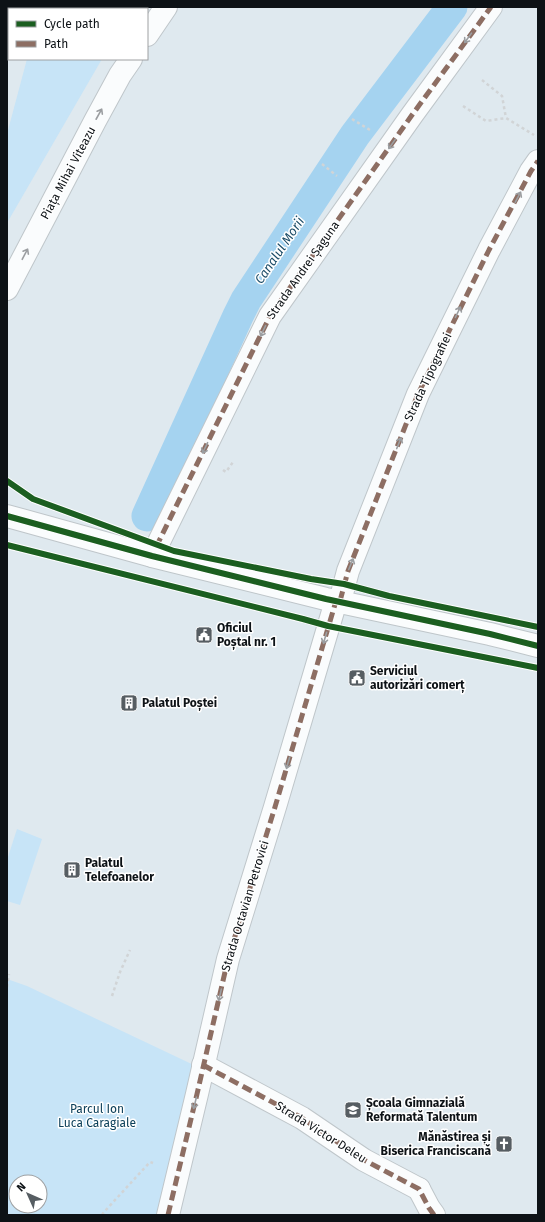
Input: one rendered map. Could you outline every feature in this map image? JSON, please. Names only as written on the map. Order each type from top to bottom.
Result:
[{"type":"street","points":[[148,34],[166,7]]},
{"type":"street","name":"Strada Andrei Șaguna","points":[[152,556],[270,316],[412,115],[492,7]]},
{"type":"street","name":"Piața Mihai Viteazu","points":[[7,289],[95,121],[120,75],[130,60]]},
{"type":"street","name":"Strada Tipografiei","points":[[338,601],[348,571],[418,394],[489,250],[536,169]]},
{"type":"street","points":[[7,516],[152,556],[338,601],[538,646]]},
{"type":"street","name":"Strada Octavian Petrovici","points":[[168,1215],[198,1094],[203,1065],[210,1042],[228,959],[338,601]]},
{"type":"street","name":"Strada Victor Deleu","points":[[203,1065],[302,1118],[364,1160],[419,1189],[431,1212]]},
{"type":"path","points":[[482,80],[502,96],[506,118]]},
{"type":"path","points":[[463,106],[486,121],[506,118],[538,138]]},
{"type":"path","points":[[226,472],[233,462]]},
{"type":"path","points":[[112,996],[120,972],[130,950]]},
{"type":"path","points":[[7,987],[9,974]]},
{"type":"path","points":[[102,1215],[150,1162],[180,1166]]},
{"type":"green space","points":[[42,7],[132,7],[132,8]]},
{"type":"green space","points":[[27,60],[101,60],[7,223],[7,134]]},
{"type":"green space","points":[[17,829],[42,839],[20,905],[7,901],[7,860]]},
{"type":"green space","name":"Parcul Ion Luca Caragiale","points":[[7,979],[27,986],[198,1067],[165,1215],[7,1215]]},
{"type":"waterway","name":"Canalul Morii","points":[[147,516],[246,300],[355,135],[452,7]]},
{"type":"marked path","points":[[156,547],[270,316],[412,115],[491,7]]},
{"type":"marked path","points":[[340,601],[348,571],[418,394],[489,250],[531,171],[538,161]]},
{"type":"marked path","points":[[168,1215],[228,959],[336,601]]},
{"type":"marked path","points":[[203,1065],[302,1118],[364,1160],[419,1189],[434,1215]]},
{"type":"cycle path","points":[[7,481],[33,499],[174,551],[311,579],[344,584],[389,596],[538,627]]},
{"type":"cycle path","points":[[7,516],[152,556],[326,599],[490,634],[538,646]]},
{"type":"cycle path","points":[[7,545],[328,626],[538,668]]},
{"type":"place","name":"Oficiul Poștal nr. 1","points":[[204,635]]},
{"type":"place","name":"Serviciul autorizări comerț","points":[[357,678]]},
{"type":"place","name":"Palatul Poștei","points":[[129,703]]},
{"type":"place","name":"Palatul Telefoanelor","points":[[72,870]]},
{"type":"place","name":"Școala Gimnazială Reformată Talentum","points":[[353,1110]]},
{"type":"place","name":"Mănăstirea și Biserica Franciscană","points":[[504,1144]]}]
